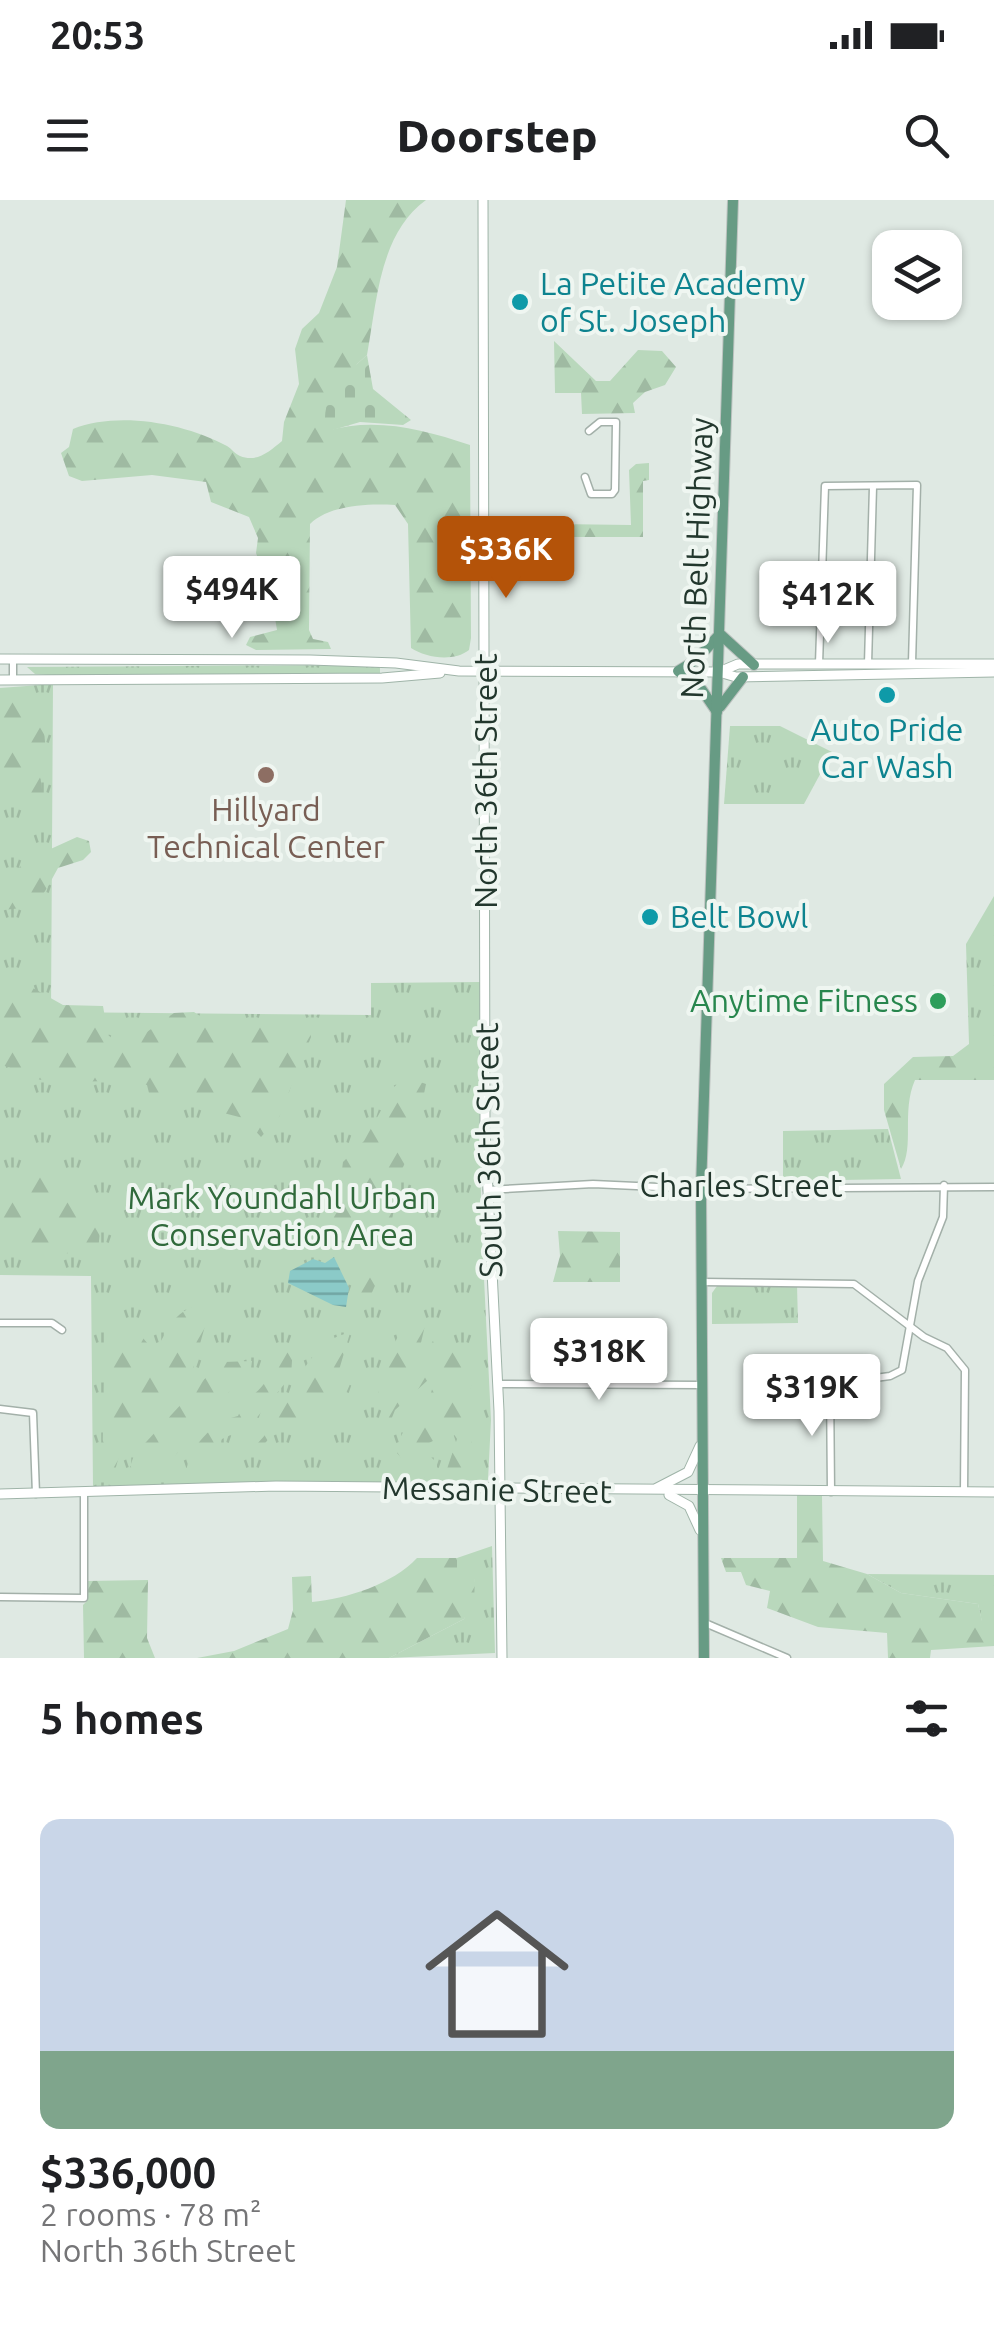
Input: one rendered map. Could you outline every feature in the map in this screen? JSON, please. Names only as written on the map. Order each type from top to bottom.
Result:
[{"type":"main road","name":"North 36th Street","points":[[483,200],[486,1003]]},
{"type":"main road","name":"North Belt Highway","points":[[704,1658],[701,1189],[734,200]]},
{"type":"main road","points":[[678,671],[720,634],[754,664]]},
{"type":"main road","points":[[0,659],[310,660],[396,663],[448,671]]},
{"type":"main road","points":[[719,672],[754,664],[994,664]]},
{"type":"main road","points":[[0,680],[396,678],[448,671],[678,671],[743,677],[994,672]]},
{"type":"main road","points":[[678,671],[702,690],[718,712],[730,688],[743,677]]},
{"type":"main road","name":"South 36th Street","points":[[486,1003],[487,1190],[497,1384],[502,1658]]},
{"type":"main road","points":[[646,1492],[688,1472],[703,1438]]},
{"type":"main road","name":"Messanie Street","points":[[0,1494],[196,1486],[994,1492]]},
{"type":"main road","points":[[646,1492],[671,1496],[689,1506],[704,1542]]},
{"type":"street","points":[[585,477],[591,494],[612,494],[615,490],[616,422],[600,422],[589,431]]},
{"type":"street","points":[[818,665],[824,486],[917,486],[912,663]]},
{"type":"street","points":[[868,664],[873,487]]},
{"type":"street","points":[[12,680],[13,659]]},
{"type":"street","name":"Charles Street","points":[[487,1190],[593,1184],[701,1189],[994,1186]]},
{"type":"street","points":[[831,1493],[830,1384],[871,1380],[902,1370],[918,1281],[943,1217],[944,1186]]},
{"type":"street","points":[[702,1282],[839,1281],[876,1298],[947,1348],[965,1370],[964,1492]]},
{"type":"street","points":[[0,1323],[52,1324],[62,1330]]},
{"type":"street","points":[[497,1384],[702,1385]]},
{"type":"street","points":[[0,1409],[33,1412],[36,1494]]},
{"type":"street","points":[[0,1597],[84,1598],[84,1493]]},
{"type":"street","points":[[704,1622],[787,1658]]},
{"type":"green space","points":[[346,200],[426,200],[410,214],[389,250],[367,355],[357,364],[326,431],[381,425],[470,445],[471,638],[469,650],[456,656],[432,656],[411,648],[408,524],[395,505],[338,509],[310,524],[309,630],[313,639],[328,642],[331,649],[256,650],[246,645],[250,637],[277,630],[271,594],[256,553],[258,538],[249,517],[211,502],[206,482],[152,475],[82,481],[69,476],[61,453],[69,447],[73,429],[110,421],[151,422],[191,431],[246,458],[263,455],[282,441],[284,422],[299,384],[295,349],[302,329],[319,313],[337,267]]},
{"type":"green space","points":[[554,341],[596,381],[610,381],[638,350],[662,351],[676,367],[665,385],[645,392],[633,403],[635,413],[582,414],[581,393],[555,393]]},
{"type":"green space","points":[[367,355],[373,389],[411,420],[403,425],[360,422],[326,432],[330,397],[341,379]]},
{"type":"green space","points":[[649,463],[649,480],[643,481],[643,537],[557,537],[557,524],[631,525],[629,470],[636,464]]},
{"type":"green space","points":[[380,666],[380,674],[60,676],[35,674],[27,667]]},
{"type":"green space","name":"Mark Youndahl Urban Conservation Area","points":[[53,684],[51,1012],[371,1015],[371,983],[480,982],[481,1218],[491,1420],[488,1480],[93,1488],[91,1276],[0,1275],[0,688]]},
{"type":"green space","points":[[0,697],[42,706],[46,754],[39,766],[44,806],[38,811],[11,798],[3,785],[8,771],[0,765]]},
{"type":"green space","points":[[730,726],[780,726],[832,752],[804,804],[724,804]]},
{"type":"green space","points":[[77,837],[89,841],[91,852],[83,860],[58,868],[38,900],[24,907],[0,910],[0,882],[33,857]]},
{"type":"green space","points":[[994,896],[994,1044],[969,1044],[966,944]]},
{"type":"green space","points":[[8,974],[63,1005],[103,1006],[108,1035],[124,1048],[174,1013],[194,1012],[206,1020],[296,1021],[308,1024],[311,1037],[279,1117],[261,1137],[243,1118],[212,1110],[210,1102],[189,1104],[149,1093],[147,1085],[133,1082],[43,1080],[0,1065],[0,976]]},
{"type":"green space","points":[[969,1044],[994,1044],[994,1080],[915,1080],[901,1169],[884,1110],[884,1084],[913,1057],[953,1056]]},
{"type":"green space","points":[[405,1077],[426,1084],[413,1147],[402,1169],[382,1270],[361,1317],[360,1266],[365,1249],[325,1233],[338,1200],[343,1162],[364,1141],[394,1087]]},
{"type":"green space","points":[[888,1129],[901,1179],[783,1181],[783,1131]]},
{"type":"green space","points":[[0,1169],[51,1171],[71,1179],[101,1222],[97,1259],[86,1259],[79,1252],[25,1262],[17,1247],[0,1237]]},
{"type":"green space","points":[[558,1231],[620,1232],[620,1282],[553,1282],[560,1256]]},
{"type":"green space","points":[[797,1285],[798,1323],[712,1324],[712,1293],[717,1286]]},
{"type":"green space","points":[[205,1303],[210,1308],[193,1369],[157,1413],[135,1421],[126,1431],[114,1474],[102,1475],[105,1333],[136,1330],[155,1352],[180,1315]]},
{"type":"green space","points":[[417,1312],[426,1321],[420,1347],[430,1346],[444,1322],[452,1327],[450,1345],[473,1373],[468,1409],[475,1419],[469,1459],[462,1474],[446,1472],[457,1439],[452,1431],[429,1443],[427,1453],[437,1463],[437,1473],[420,1479],[397,1453],[403,1432],[429,1397],[433,1386],[428,1380],[395,1410],[387,1430],[383,1426],[377,1381],[406,1319]]},
{"type":"green space","points":[[350,1333],[339,1370],[352,1375],[343,1398],[314,1422],[278,1428],[260,1449],[258,1443],[308,1363],[334,1339]]},
{"type":"green space","points":[[293,1346],[291,1376],[250,1426],[222,1439],[205,1473],[191,1478],[186,1474],[191,1455],[203,1437],[238,1416]]},
{"type":"green space","points":[[252,1361],[249,1378],[231,1390],[161,1472],[136,1474],[130,1467],[134,1455],[212,1371],[224,1362]]},
{"type":"green space","points":[[797,1495],[822,1496],[823,1561],[867,1574],[901,1593],[978,1604],[982,1621],[994,1622],[994,1646],[931,1650],[930,1658],[888,1658],[887,1633],[818,1627],[767,1608],[770,1591],[746,1585],[741,1572],[726,1572],[721,1558],[797,1558]]},
{"type":"green space","points":[[492,1546],[495,1653],[389,1658],[464,1619],[475,1579],[457,1579],[457,1558]]},
{"type":"green space","points":[[417,1558],[457,1558],[457,1579],[475,1578],[474,1601],[464,1619],[389,1658],[197,1658],[234,1651],[288,1629],[293,1610],[292,1577],[311,1576],[312,1602],[354,1594],[382,1583]]},
{"type":"green space","points":[[867,1574],[994,1575],[994,1622],[982,1622],[978,1604],[901,1593]]},
{"type":"green space","points":[[148,1580],[147,1638],[155,1658],[84,1658],[83,1605],[87,1601],[87,1581]]},
{"type":"water","points":[[334,1257],[349,1288],[346,1307],[333,1305],[288,1283],[290,1271],[313,1259],[325,1263]]},
{"type":"place","name":"La Petite Academy of St. Joseph","points":[[520,302]]},
{"type":"place","name":"Auto Pride Car Wash","points":[[887,695]]},
{"type":"place","name":"Hillyard Technical Center","points":[[266,775]]},
{"type":"place","name":"Belt Bowl","points":[[650,917]]},
{"type":"place","name":"Anytime Fitness","points":[[938,1001]]}]
